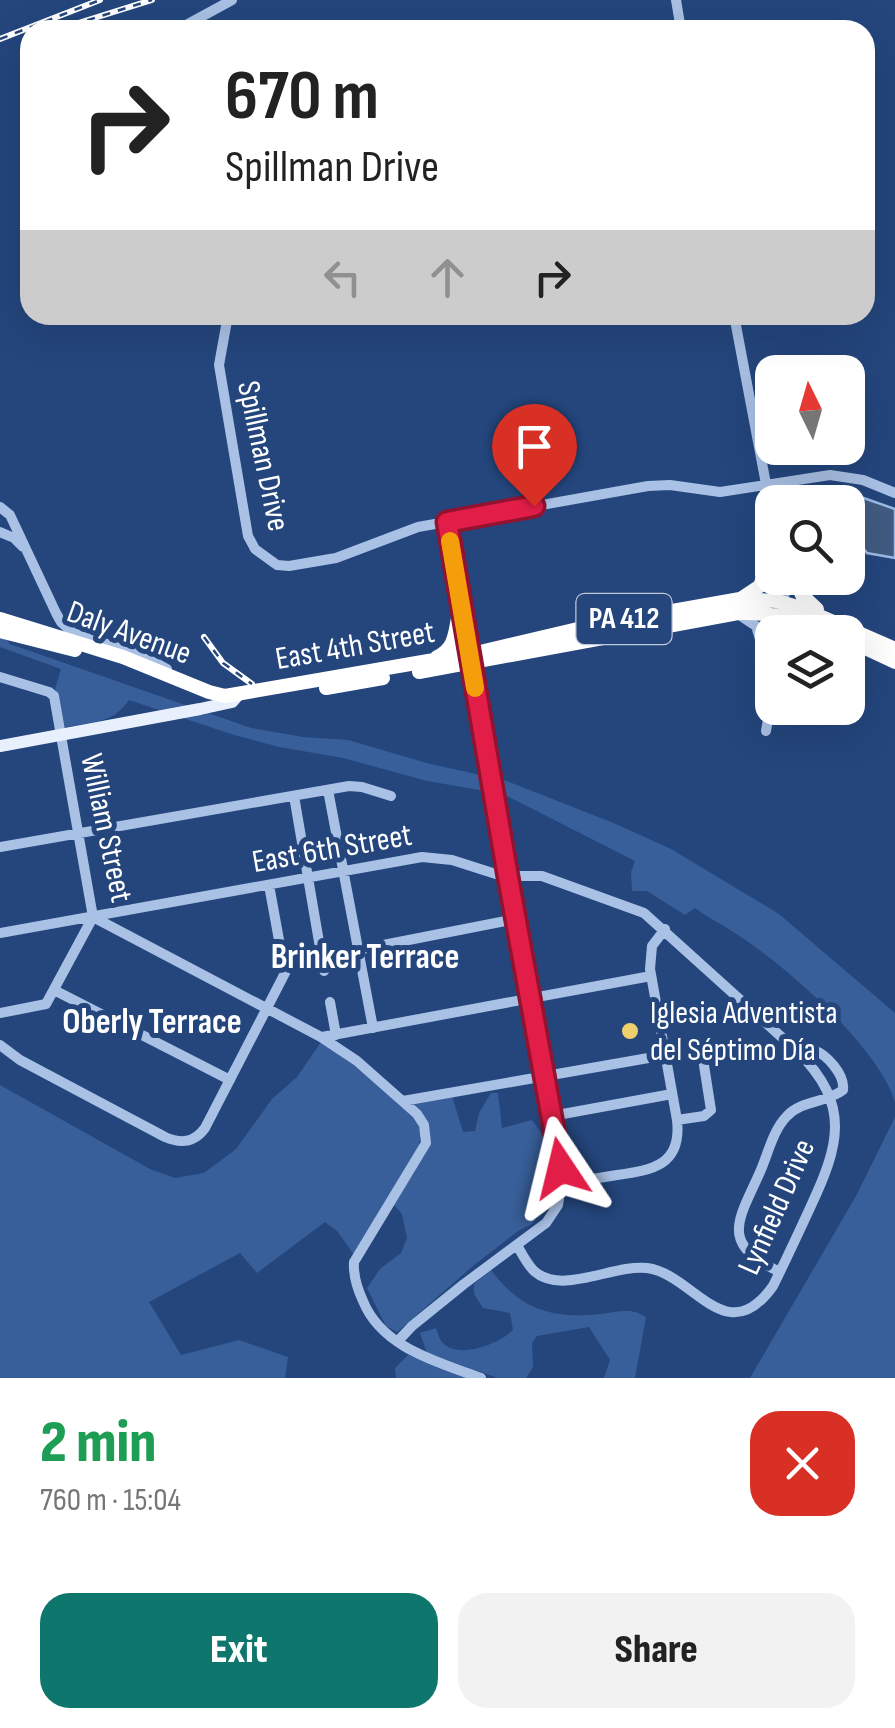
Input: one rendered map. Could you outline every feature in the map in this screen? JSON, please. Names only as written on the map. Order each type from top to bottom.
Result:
[{"type":"highway","points":[[738,606],[755,590]]},
{"type":"highway","points":[[803,595],[820,615]]},
{"type":"highway","name":"East 4th Street","points":[[257,695],[470,659],[738,606],[779,608],[799,615]]},
{"type":"highway","points":[[427,661],[450,648],[462,607]]},
{"type":"highway","name":"East 4th Street","points":[[779,608],[793,615]]},
{"type":"highway","name":"Daly Avenue","points":[[0,619],[100,649],[216,695],[257,695]]},
{"type":"highway","name":"Daly Avenue","points":[[0,631],[96,656],[209,699],[257,695]]},
{"type":"highway","name":"East 4th Street","points":[[865,639],[895,649]]},
{"type":"highway","points":[[865,648],[895,662]]},
{"type":"highway","name":"East 4th Street","points":[[257,695],[427,661],[470,659]]},
{"type":"main road","name":"East 4th Street","points":[[0,746],[257,695]]},
{"type":"street","points":[[195,20],[232,0]]},
{"type":"street","name":"Spillman Drive","points":[[226,325],[218,365],[248,536],[255,550],[277,564],[322,562],[418,527],[648,486],[720,492],[830,475],[863,480],[895,493]]},
{"type":"street","points":[[736,325],[766,484]]},
{"type":"street","points":[[0,507],[10,515],[56,613],[69,630],[144,656],[190,685]]},
{"type":"street","points":[[398,1341],[438,1305],[550,1219],[562,1184],[447,522]]},
{"type":"street","points":[[0,532],[18,542],[29,556]]},
{"type":"street","points":[[776,595],[779,615]]},
{"type":"street","points":[[775,615],[784,595]]},
{"type":"street","points":[[738,606],[755,629]]},
{"type":"street","name":"William Street","points":[[0,677],[52,693],[92,917],[322,1038],[357,1061],[417,1114],[424,1125],[426,1144],[354,1262],[355,1282],[369,1315],[381,1329],[429,1358],[481,1378]]},
{"type":"street","points":[[766,731],[767,725]]},
{"type":"street","points":[[0,846],[359,786],[392,796]]},
{"type":"street","points":[[328,790],[373,1028]]},
{"type":"street","points":[[294,796],[324,970]]},
{"type":"street","name":"East 6th Street","points":[[0,933],[415,858],[436,858],[508,877],[547,878],[636,909],[663,928]]},
{"type":"street","points":[[0,1045],[20,1060],[165,1137],[188,1142],[202,1133],[285,973],[269,884]]},
{"type":"street","points":[[0,1013],[46,1004],[92,917]]},
{"type":"street","points":[[322,957],[516,919]]},
{"type":"street","points":[[562,1184],[640,1172],[656,1167],[673,1150],[677,1120],[651,976],[652,948],[663,928],[804,1058],[830,1098],[801,1106],[784,1118],[740,1213],[738,1225],[744,1246],[758,1260],[780,1272]]},
{"type":"street","points":[[322,1038],[651,976]]},
{"type":"street","points":[[54,990],[230,1080]]},
{"type":"street","points":[[330,1002],[336,1035]]},
{"type":"street","points":[[402,1100],[694,1050],[703,1059],[710,1112],[677,1120]]},
{"type":"street","name":"Lynfield Drive","points":[[518,1245],[531,1268],[548,1279],[567,1280],[648,1268],[671,1276],[727,1312],[743,1310],[761,1301],[780,1272],[830,1162],[835,1124],[830,1098],[843,1090],[841,1077],[818,1051],[813,1050],[804,1058]]},
{"type":"street","points":[[552,1116],[672,1094]]},
{"type":"shaded area","points":[[865,498],[895,509],[895,558],[867,553]]},
{"type":"shaded area","points":[[0,637],[10,644],[251,728],[348,740],[504,780],[671,849],[779,914],[895,1013],[895,1102],[870,1056],[850,1032],[779,965],[695,908],[685,915],[647,891],[632,891],[635,861],[503,794],[279,747],[129,700],[109,718],[65,727],[55,689],[61,669],[0,647]]},
{"type":"shaded area","points":[[321,1042],[398,1101],[416,1121],[420,1133],[419,1145],[354,1255],[338,1232],[325,1222],[257,1273],[240,1253],[149,1302],[181,1355],[239,1340],[288,1357],[285,1378],[0,1378],[0,1085],[150,1169],[175,1178],[204,1173],[236,1149]]},
{"type":"shaded area","points":[[491,1093],[498,1093],[502,1128],[532,1120],[550,1151],[549,1194],[544,1208],[532,1224],[473,1266],[397,1332],[386,1326],[367,1288],[380,1269],[401,1253],[407,1238],[402,1214],[394,1205],[430,1146],[426,1119],[410,1103],[452,1096],[463,1132],[475,1131],[479,1113]]},
{"type":"shaded area","points":[[895,1117],[895,1378],[750,1378],[856,1196]]},
{"type":"shaded area","points":[[491,1270],[514,1294],[539,1309],[567,1315],[630,1311],[646,1317],[635,1378],[604,1378],[610,1360],[589,1327],[537,1336],[532,1343],[533,1367],[526,1378],[498,1378],[427,1353],[420,1333],[436,1328],[443,1343],[459,1350],[489,1344],[513,1330],[510,1313],[483,1308],[474,1294],[474,1284]]},
{"type":"shaded area","points":[[408,1355],[470,1378],[396,1378],[395,1368]]},
{"type":"railway","points":[[49,20],[100,0]]},
{"type":"railway","points":[[88,20],[152,0]]},
{"type":"railway","points":[[0,39],[20,31]]},
{"type":"railway","points":[[204,637],[223,663],[252,684]]},
{"type":"slow traffic","points":[[450,541],[475,688]]},
{"type":"place","name":"Iglesia Adventista del Séptimo Día","points":[[630,1031]]},
{"type":"district","name":"Brinker Terrace","points":[[365,957]]},
{"type":"district","name":"Oberly Terrace","points":[[152,1022]]},
{"type":"route","points":[[534,506],[447,522],[561,1168]]}]
